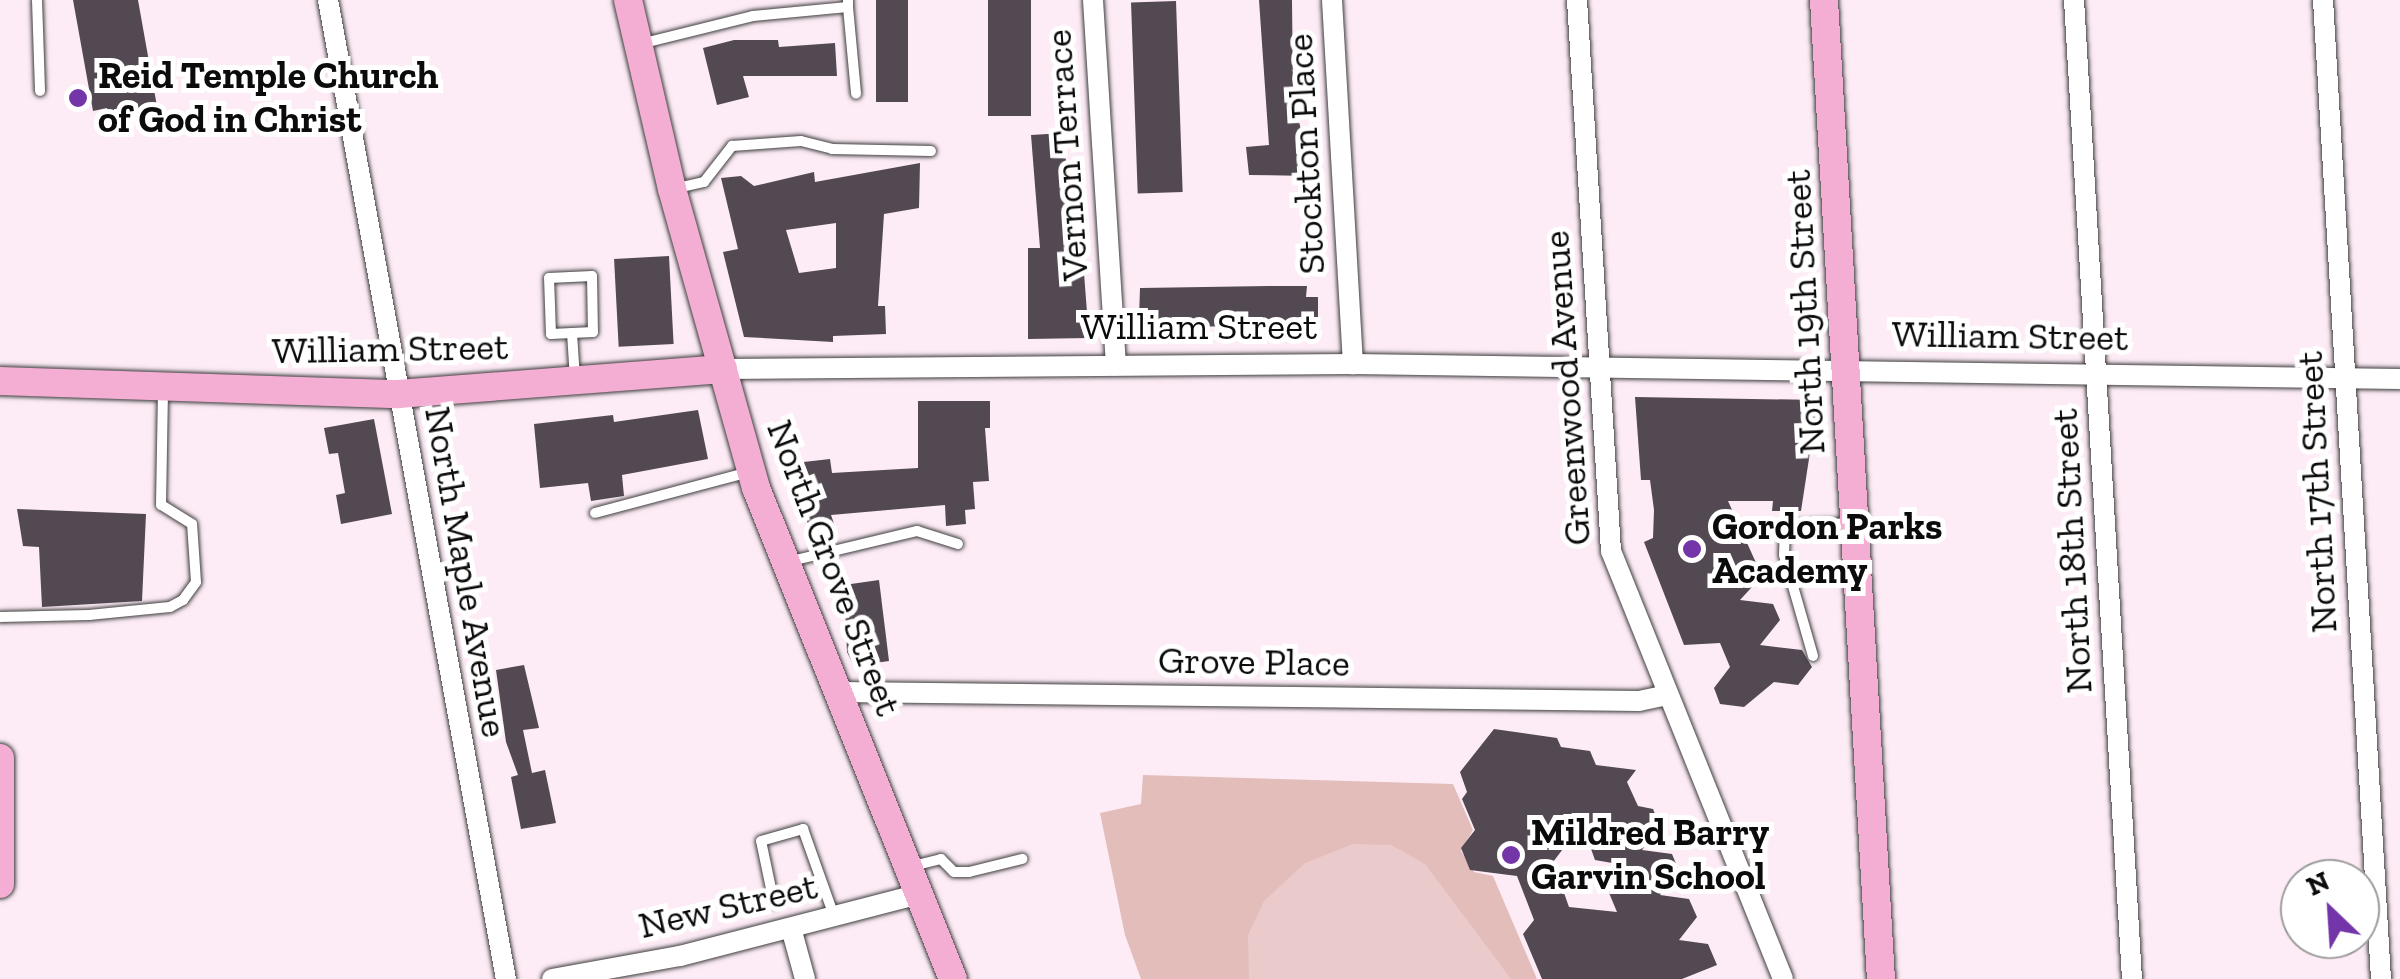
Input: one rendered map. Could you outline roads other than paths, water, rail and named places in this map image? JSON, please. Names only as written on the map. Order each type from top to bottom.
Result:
[{"type":"street","name":"North Maple Avenue","points":[[328,0],[506,979]]},
{"type":"street","name":"North Grove Street","points":[[628,0],[672,189],[752,471],[953,979]]},
{"type":"street","name":"Vernon Terrace","points":[[1092,0],[1116,365]]},
{"type":"street","name":"Stockton Place","points":[[1332,0],[1353,364]]},
{"type":"street","name":"Greenwood Avenue","points":[[1577,0],[1611,551],[1783,979]]},
{"type":"street","name":"North 19th Street","points":[[1824,0],[1881,979]]},
{"type":"street","name":"North 18th Street","points":[[2074,0],[2132,979]]},
{"type":"street","name":"North 17th Street","points":[[2323,0],[2381,979]]},
{"type":"street","name":"William Street","points":[[0,381],[398,394],[723,369],[1353,364],[2400,379]]},
{"type":"street","name":"Grove Place","points":[[840,692],[1639,701],[1668,694]]},
{"type":"street","points":[[0,758],[0,884]]},
{"type":"street","name":"New Street","points":[[552,979],[660,970],[791,928],[919,894]]},
{"type":"street","points":[[791,928],[805,979]]},
{"type":"lane","points":[[38,0],[40,91]]},
{"type":"lane","points":[[638,44],[752,16],[848,4],[856,94]]},
{"type":"lane","points":[[672,189],[704,182],[732,146],[801,141],[832,150],[931,151]]},
{"type":"lane","points":[[592,276],[593,332],[572,333],[551,334],[549,278],[592,276]]},
{"type":"lane","points":[[572,333],[575,380]]},
{"type":"lane","points":[[0,617],[170,608],[183,600],[196,582],[192,524],[160,505],[162,386]]},
{"type":"lane","points":[[595,512],[752,471]]},
{"type":"lane","points":[[1813,656],[1784,555],[1785,526],[1855,523]]},
{"type":"lane","points":[[786,563],[917,530],[958,544]]},
{"type":"lane","points":[[774,903],[760,841],[804,829],[834,917]]},
{"type":"lane","points":[[908,867],[942,859],[954,872],[969,872],[1022,858]]},
{"type":"place","name":"Reid Temple Church of God in Christ","points":[[78,98]]},
{"type":"place","name":"Gordon Parks Academy","points":[[1692,549]]},
{"type":"place","name":"Mildred Barry Garvin School","points":[[1511,855]]}]
